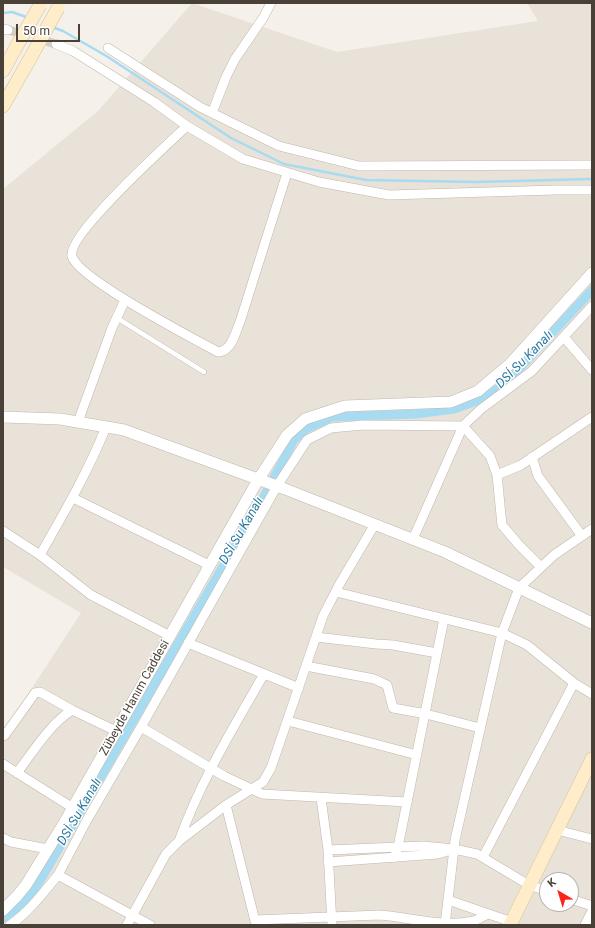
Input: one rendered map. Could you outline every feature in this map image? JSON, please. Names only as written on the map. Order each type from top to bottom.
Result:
[{"type":"main road","points":[[3,71],[40,4]]},
{"type":"main road","points":[[3,106],[60,5]]},
{"type":"main road","points":[[511,923],[556,830],[588,779],[592,759]]},
{"type":"street","points":[[212,113],[226,77],[235,59],[263,18],[271,3]]},
{"type":"street","points":[[56,44],[73,51],[154,102],[188,126],[243,159],[319,182],[389,196],[592,190]]},
{"type":"street","points":[[108,48],[200,107],[279,146],[359,166],[592,165]]},
{"type":"street","points":[[188,126],[118,192],[85,229],[73,247],[72,256],[80,268],[125,300],[218,352],[227,349],[240,322],[287,173]]},
{"type":"street","name":"Zübeyde Hanım Caddesi","points":[[3,910],[26,885],[73,808],[258,480],[287,435],[305,419],[345,406],[451,402],[478,390],[510,364],[592,273]]},
{"type":"street","points":[[78,422],[125,300]]},
{"type":"street","points":[[413,539],[464,426],[481,409],[532,371],[592,306]]},
{"type":"street","points":[[564,337],[592,370]]},
{"type":"street","points":[[3,417],[60,419],[124,430],[277,486],[445,552],[592,623]]},
{"type":"street","points":[[497,475],[521,465],[592,417]]},
{"type":"street","points":[[10,925],[21,922],[31,907],[58,875],[87,820],[277,486],[307,440],[331,428],[363,426],[464,426],[490,456],[497,475],[502,525],[541,567]]},
{"type":"street","points":[[40,555],[73,498],[106,427]]},
{"type":"street","points":[[532,457],[538,476],[582,536]]},
{"type":"street","points":[[73,498],[210,565]]},
{"type":"street","points":[[128,925],[166,854],[179,840],[226,805],[263,782],[271,768],[288,721],[323,616],[375,524]]},
{"type":"street","points":[[445,925],[454,849],[502,633],[519,588],[554,554],[592,530]]},
{"type":"street","points":[[3,531],[40,555],[91,595],[170,636]]},
{"type":"street","points":[[336,592],[406,608],[502,633],[527,645],[574,683],[592,694]]},
{"type":"street","points":[[394,858],[398,847],[426,714],[444,619]]},
{"type":"street","points":[[316,637],[393,645],[437,653]]},
{"type":"street","points":[[188,643],[299,688]]},
{"type":"street","points":[[306,666],[374,679],[387,685],[393,708],[426,714],[480,728]]},
{"type":"street","points":[[179,840],[187,818],[211,768],[264,674]]},
{"type":"street","points":[[483,857],[574,683]]},
{"type":"street","points":[[3,736],[35,693],[40,692],[72,710],[116,731]]},
{"type":"street","points":[[17,773],[54,725],[63,715],[72,710]]},
{"type":"street","points":[[288,721],[417,755]]},
{"type":"street","points":[[141,727],[211,768],[262,794],[407,802]]},
{"type":"street","points":[[3,764],[73,808]]},
{"type":"street","points":[[321,798],[328,850],[332,921]]},
{"type":"street","points":[[226,805],[256,923],[332,921],[379,915],[445,925],[474,920],[488,914]]},
{"type":"street","points":[[556,830],[592,839]]},
{"type":"street","points":[[3,838],[11,842],[48,849]]},
{"type":"street","points":[[328,850],[423,846],[454,849],[477,854],[530,885],[539,888]]},
{"type":"street","points":[[328,862],[438,854],[454,849]]},
{"type":"street","points":[[58,875],[150,925]]},
{"type":"street","points":[[448,900],[511,923]]},
{"type":"street","points":[[579,902],[592,906]]},
{"type":"lane","points":[[117,318],[204,372]]},
{"type":"shaded area","points":[[192,3],[337,52],[538,21],[527,3],[592,3],[592,925],[3,925],[3,732],[81,613],[3,567],[3,189],[99,110]]},
{"type":"waterway","points":[[3,13],[12,12],[29,18]]},
{"type":"waterway","points":[[52,27],[63,31],[108,57],[231,138],[284,164],[366,180],[476,182],[592,179]]},
{"type":"waterway","name":"DSİ Su Kanalı","points":[[3,918],[26,901],[41,879],[263,498],[294,440],[306,429],[332,417],[416,414],[454,409],[482,399],[504,385],[592,290]]},
{"type":"tunnel","points":[[8,30],[56,44]]}]
